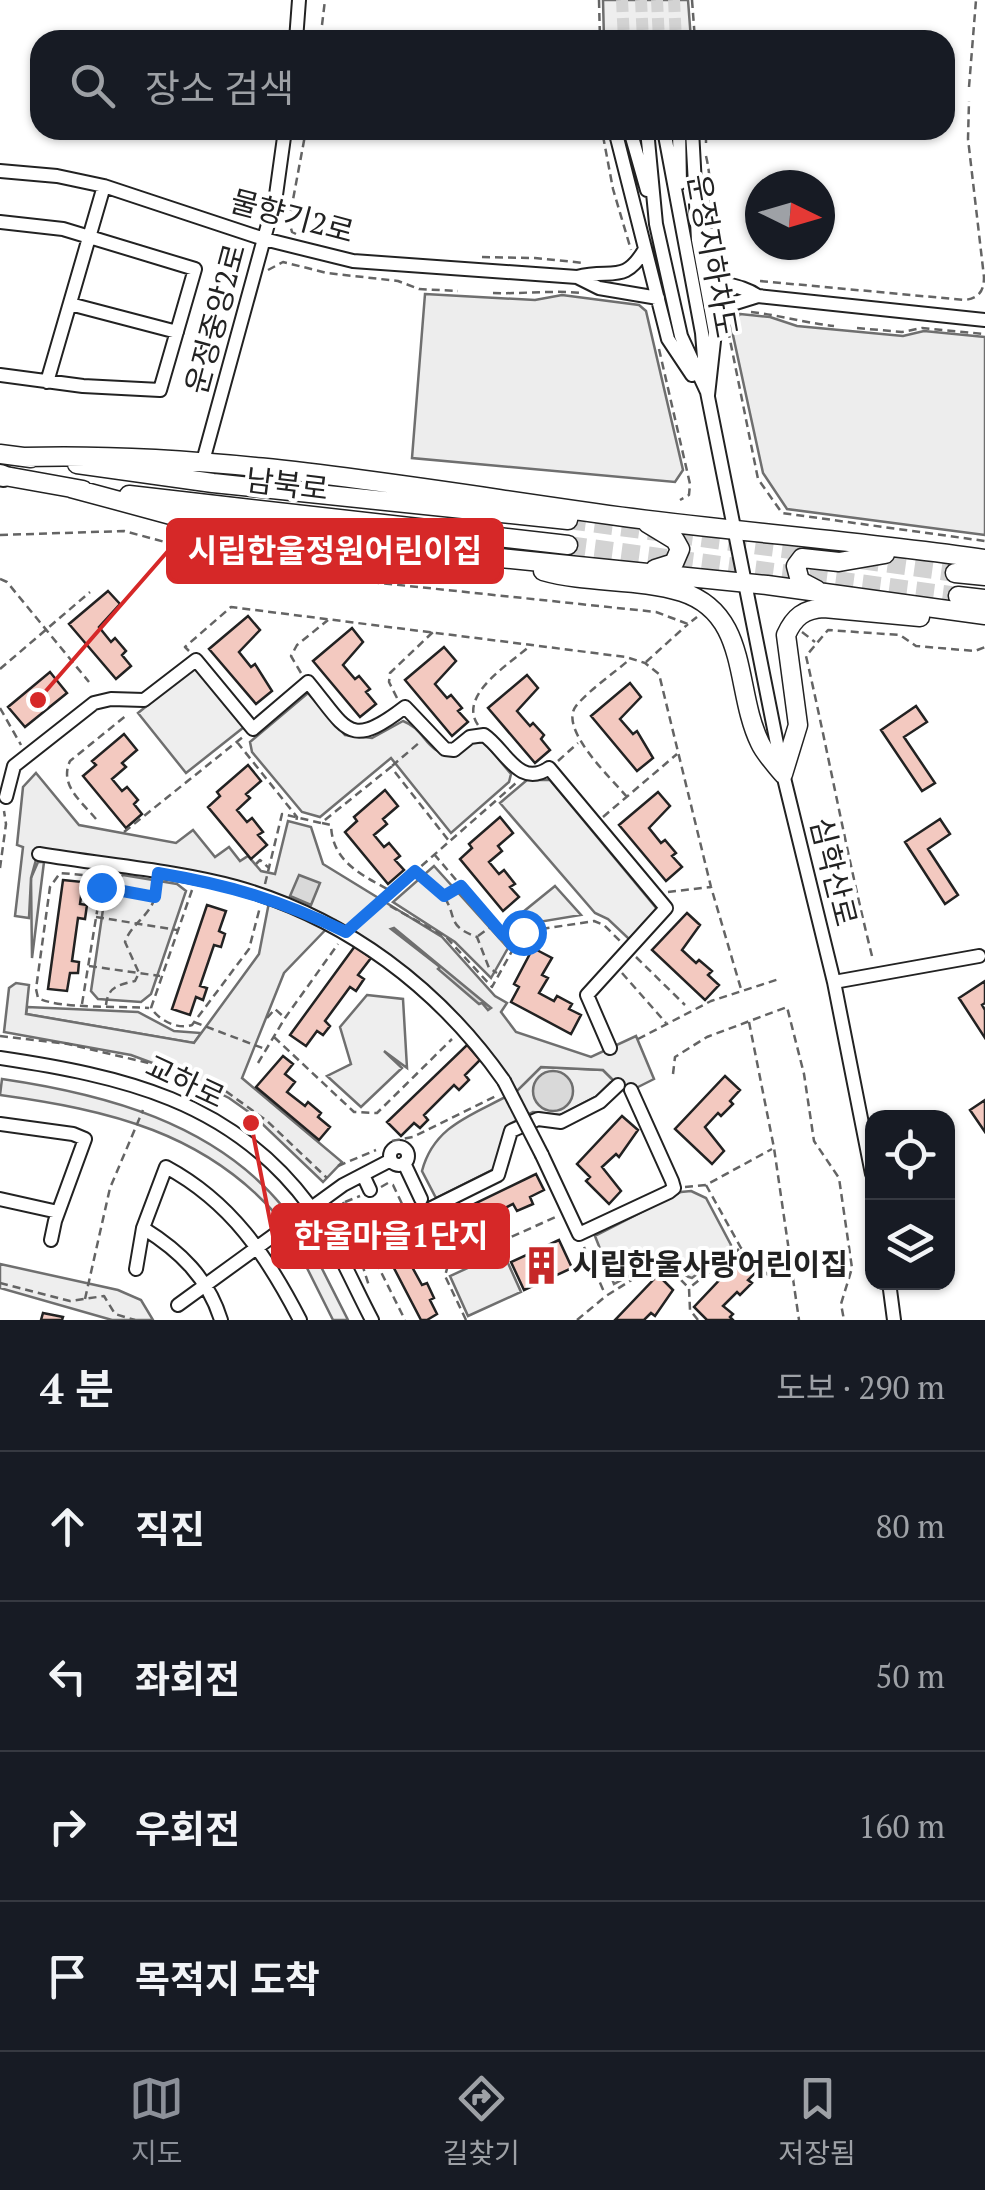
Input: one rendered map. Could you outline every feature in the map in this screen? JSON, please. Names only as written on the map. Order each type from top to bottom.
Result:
[{"type":"main road","name":"남북로","points":[[0,454],[213,483],[568,520]]},
{"type":"main road","points":[[23,457],[105,454],[203,461],[635,518],[985,558]]},
{"type":"main road","name":"남북로","points":[[1,475],[71,488],[568,545]]},
{"type":"main road","points":[[71,488],[171,515],[500,558],[743,582],[985,615]]},
{"type":"main road","points":[[635,518],[658,527],[680,549],[674,563],[645,572]]},
{"type":"main road","points":[[823,592],[800,581],[796,566],[802,558],[839,562],[926,550]]},
{"type":"main road","points":[[500,558],[565,577],[682,592],[710,606],[734,638],[760,744],[783,774]]},
{"type":"main road","points":[[954,572],[985,576]]},
{"type":"main road","points":[[958,596],[985,599]]},
{"type":"main road","points":[[783,774],[798,725],[786,635],[808,609],[985,624]]},
{"type":"street","points":[[297,30],[299,0]]},
{"type":"street","name":"운정중앙2로","points":[[203,461],[276,195],[284,140]]},
{"type":"street","points":[[618,140],[668,339],[707,395]]},
{"type":"street","points":[[633,140],[682,336],[707,395]]},
{"type":"street","points":[[648,140],[656,224]]},
{"type":"street","name":"운정지하차도","points":[[666,140],[702,333],[707,395]]},
{"type":"street","points":[[679,140],[681,226]]},
{"type":"street","points":[[693,140],[698,240],[715,332],[707,395]]},
{"type":"street","name":"물향기2로","points":[[0,171],[57,176],[104,186],[264,239],[366,263],[577,277]]},
{"type":"street","points":[[47,382],[104,186]]},
{"type":"street","points":[[0,222],[63,228],[195,269],[160,390],[0,375]]},
{"type":"street","points":[[577,277],[600,271],[620,274],[629,270],[645,249]]},
{"type":"street","points":[[577,277],[600,288],[658,298]]},
{"type":"street","points":[[706,278],[745,287],[758,296]]},
{"type":"street","points":[[712,316],[729,304],[758,296],[985,320]]},
{"type":"street","points":[[70,304],[177,332]]},
{"type":"street","name":"심학산로","points":[[707,395],[783,774],[834,982],[865,1139]]},
{"type":"street","points":[[6,797],[14,766],[94,703],[144,700],[196,660],[253,729],[308,682],[346,727],[355,730],[375,730],[404,707],[439,746],[449,750],[477,734],[490,738],[516,770],[528,773],[549,768],[666,908],[587,994],[610,1048]]},
{"type":"street","points":[[39,854],[235,887],[346,932],[426,992],[463,1028],[504,1081],[542,1155],[579,1234],[674,1188],[624,1088],[561,1122],[538,1119],[511,1131],[498,1175],[365,1241]]},
{"type":"street","points":[[834,982],[979,956]]},
{"type":"street","name":"교하로","points":[[0,1058],[112,1077],[180,1101],[238,1137],[292,1182],[312,1210],[372,1320]]},
{"type":"street","points":[[0,1124],[85,1139],[51,1240]]},
{"type":"street","points":[[178,1306],[390,1152],[422,1199]]},
{"type":"street","points":[[136,1269],[143,1228],[166,1167],[194,1182],[222,1206],[259,1248],[300,1320]]},
{"type":"street","points":[[363,1175],[371,1191]]},
{"type":"street","points":[[0,1198],[58,1212]]},
{"type":"street","points":[[143,1228],[184,1259],[206,1286],[221,1320]]},
{"type":"street","points":[[889,1290],[894,1320]]},
{"type":"path","points":[[322,25],[325,0]]},
{"type":"path","points":[[599,0],[600,30]]},
{"type":"path","points":[[692,0],[694,30]]},
{"type":"path","points":[[970,87],[976,0]]},
{"type":"path","points":[[748,280],[965,300],[978,295],[984,288],[984,278],[968,139],[968,101]]},
{"type":"path","points":[[300,236],[292,232],[290,221],[304,140]]},
{"type":"path","points":[[605,140],[631,250],[629,258]]},
{"type":"path","points":[[707,140],[712,231],[716,262],[722,274]]},
{"type":"path","points":[[481,257],[584,264]]},
{"type":"path","points":[[266,271],[283,262],[344,276],[398,282],[419,290],[458,291]]},
{"type":"path","points":[[493,293],[536,294],[557,290],[590,294]]},
{"type":"path","points":[[738,311],[834,326]]},
{"type":"path","points":[[726,322],[758,480],[782,513],[985,542]]},
{"type":"path","points":[[857,328],[902,332],[922,328],[985,334]]},
{"type":"path","points":[[660,352],[690,484],[689,495],[680,500]]},
{"type":"path","points":[[0,535],[124,531],[260,566],[342,579],[656,612],[688,624]]},
{"type":"path","points":[[0,579],[8,582],[90,682]]},
{"type":"path","points":[[0,669],[90,592]]},
{"type":"path","points":[[645,663],[710,606]]},
{"type":"path","points":[[196,660],[185,647],[231,607],[532,644],[645,663],[659,674],[712,887],[742,989]]},
{"type":"path","points":[[308,682],[291,656],[297,645],[330,618]]},
{"type":"path","points":[[872,956],[846,854],[844,824],[806,656],[828,630],[900,636],[916,646],[975,651],[985,647]]},
{"type":"path","points":[[404,707],[391,689],[390,673],[434,632]]},
{"type":"path","points":[[490,738],[474,720],[474,698],[532,644]]},
{"type":"path","points":[[627,797],[580,740],[571,722],[576,706],[631,658]]},
{"type":"path","points":[[96,819],[68,786],[66,770],[70,761],[144,700]]},
{"type":"path","points":[[0,708],[26,755]]},
{"type":"path","points":[[124,832],[253,729]]},
{"type":"path","points":[[321,823],[430,735]]},
{"type":"path","points":[[549,768],[580,740]]},
{"type":"path","points":[[236,742],[297,817],[296,823]]},
{"type":"path","points":[[595,824],[678,754]]},
{"type":"path","points":[[391,767],[449,841]]},
{"type":"path","points":[[258,1063],[346,932],[528,773]]},
{"type":"path","points":[[0,865],[6,797]]},
{"type":"path","points":[[82,1004],[100,889],[94,876],[60,873],[50,886],[38,998],[45,1002],[150,1008],[156,1016],[185,1028],[194,1022],[249,949],[282,814],[330,825],[331,843],[355,872],[391,891]]},
{"type":"path","points":[[434,854],[514,948]]},
{"type":"path","points":[[256,864],[260,860],[269,868]]},
{"type":"path","points":[[415,871],[444,896],[452,923],[460,931],[477,937],[489,968],[499,975]]},
{"type":"path","points":[[106,1005],[111,989],[135,981],[139,973],[125,942],[136,923],[147,914],[155,897],[158,873]]},
{"type":"path","points":[[150,1008],[196,880]]},
{"type":"path","points":[[444,896],[461,886]]},
{"type":"path","points":[[653,894],[712,887]]},
{"type":"path","points":[[100,889],[155,897]]},
{"type":"path","points":[[390,906],[446,937],[492,987],[523,932]]},
{"type":"path","points":[[96,917],[178,930]]},
{"type":"path","points":[[503,935],[594,921],[604,926],[685,1005]]},
{"type":"path","points":[[477,937],[494,925]]},
{"type":"path","points":[[615,964],[667,1024]]},
{"type":"path","points":[[88,966],[162,976]]},
{"type":"path","points":[[638,1039],[742,989],[780,979]]},
{"type":"path","points":[[674,1074],[675,1056],[707,1037],[787,1007],[804,1074],[814,1141],[839,1178],[852,1268],[842,1304],[844,1320]]},
{"type":"path","points":[[266,1018],[275,1009],[285,1018]]},
{"type":"path","points":[[748,1020],[774,1148],[799,1320]]},
{"type":"path","points":[[194,1022],[266,1049]]},
{"type":"path","points":[[274,1037],[354,1112],[377,1113],[463,1028]]},
{"type":"path","points":[[0,1036],[68,1044],[178,1070],[228,1092],[266,1121],[326,1178]]},
{"type":"path","points":[[338,1166],[390,1152],[496,1096]]},
{"type":"path","points":[[85,1299],[110,1188],[143,1110]]},
{"type":"path","points":[[674,1188],[706,1185],[774,1148]]},
{"type":"path","points":[[344,1203],[399,1178]]},
{"type":"path","points":[[388,1183],[393,1185],[409,1219]]},
{"type":"path","points":[[706,1185],[740,1248],[768,1275],[792,1270]]},
{"type":"path","points":[[370,1286],[365,1264],[335,1206],[341,1198],[405,1320]]},
{"type":"path","points":[[466,1320],[445,1276],[448,1265],[568,1211]]},
{"type":"path","points":[[579,1234],[606,1296]]},
{"type":"path","points":[[689,1288],[740,1248]]},
{"type":"path","points":[[579,1320],[606,1296],[662,1261],[689,1288],[690,1310],[698,1320]]},
{"type":"path","points":[[0,1283],[70,1301],[104,1296],[115,1314],[135,1320]]},
{"type":"shaded area","points":[[603,0],[688,0],[690,30],[604,30]]},
{"type":"shaded area","points":[[425,294],[535,300],[562,295],[639,305],[646,311],[683,470],[675,482],[412,458]]},
{"type":"shaded area","points":[[740,314],[770,317],[797,326],[903,336],[924,331],[985,337],[985,535],[787,509],[763,473],[731,326]]},
{"type":"shaded area","points":[[196,666],[244,727],[186,773],[138,713]]},
{"type":"shaded area","points":[[308,693],[345,735],[372,738],[403,721],[446,754],[456,756],[474,742],[485,743],[511,774],[509,782],[451,833],[391,758],[320,817],[302,812],[252,752],[250,742]]},
{"type":"shaded area","points":[[36,773],[79,825],[176,843],[193,830],[215,857],[229,847],[240,861],[248,856],[261,871],[275,874],[288,821],[311,827],[323,864],[442,937],[495,996],[507,1003],[501,1012],[516,1032],[591,1057],[636,1036],[654,1079],[626,1093],[603,1070],[541,1067],[516,1092],[390,957],[335,920],[284,973],[242,1078],[342,1162],[323,1182],[253,1115],[229,1098],[174,1071],[131,1055],[4,1032],[9,988],[16,983],[29,985],[26,1014],[194,1043],[259,954],[271,892],[199,874],[39,849],[31,878],[29,918],[15,916],[23,847],[17,845],[23,787]]},
{"type":"shaded area","points":[[527,780],[550,780],[657,909],[629,939],[608,919],[595,913],[500,803]]},
{"type":"shaded area","points":[[38,862],[44,862],[32,958],[31,878]]},
{"type":"shaded area","points":[[434,866],[508,948],[491,978],[455,942],[393,902]]},
{"type":"shaded area","points":[[123,875],[177,884],[186,891],[151,994],[141,1002],[98,999],[91,991],[106,889],[110,881]]},
{"type":"shaded area","points":[[299,875],[320,883],[311,905],[290,896]]},
{"type":"shaded area","points":[[555,886],[581,915],[533,923],[523,912]]},
{"type":"shaded area","points":[[391,929],[491,1008],[479,1004]]},
{"type":"shaded area","points":[[367,995],[403,999],[407,1068],[384,1051],[402,1068],[361,1107],[327,1076],[351,1064],[340,1027]]},
{"type":"shaded area","points":[[27,1007],[138,1012],[174,1031],[201,1033],[194,1043],[26,1014]]},
{"type":"shaded area","points":[[541,1067],[603,1070],[613,1080],[597,1096],[560,1115],[533,1112],[506,1126],[494,1169],[436,1198],[422,1171],[436,1143],[457,1123],[515,1091]]},
{"type":"shaded area","points":[[553,1071],[567,1077],[573,1091],[567,1105],[553,1111],[539,1105],[533,1091],[539,1077]]},
{"type":"shaded area","points":[[2,1079],[118,1104],[191,1134],[255,1178],[283,1207],[280,1219],[251,1189],[187,1145],[117,1118],[0,1095]]},
{"type":"shaded area","points":[[691,1191],[706,1198],[731,1245],[729,1249],[692,1278],[666,1256],[614,1284],[595,1236],[681,1192]]},
{"type":"shaded area","points":[[292,1238],[308,1241],[348,1320],[333,1320]]},
{"type":"shaded area","points":[[503,1252],[521,1292],[468,1316],[450,1276]]},
{"type":"shaded area","points":[[0,1264],[118,1290],[141,1300],[153,1320],[112,1320],[0,1288]]},
{"type":"building","points":[[108,591],[120,604],[99,627],[111,642],[115,638],[126,651],[122,655],[131,666],[116,679],[69,624]]},
{"type":"building","points":[[248,616],[260,630],[239,652],[251,667],[255,664],[272,691],[256,704],[209,649]]},
{"type":"building","points":[[352,628],[363,642],[343,665],[370,689],[366,692],[376,704],[360,717],[313,661]]},
{"type":"building","points":[[444,647],[456,661],[435,684],[447,698],[451,695],[468,722],[452,736],[405,680]]},
{"type":"building","points":[[50,672],[67,693],[25,727],[8,707]]},
{"type":"building","points":[[527,675],[538,688],[517,711],[544,735],[541,739],[550,750],[535,763],[488,708]]},
{"type":"building","points":[[630,683],[641,697],[620,719],[633,734],[637,731],[653,758],[637,771],[591,716]]},
{"type":"building","points":[[916,706],[927,722],[904,737],[935,783],[922,791],[881,730]]},
{"type":"building","points":[[124,734],[137,750],[112,779],[122,791],[127,787],[138,800],[134,804],[142,814],[126,828],[83,776],[96,765],[92,761]]},
{"type":"building","points":[[248,765],[261,781],[246,794],[250,798],[237,810],[247,822],[252,818],[263,832],[258,835],[267,845],[251,859],[208,807],[220,796],[217,792]]},
{"type":"building","points":[[385,790],[398,806],[383,819],[387,824],[374,835],[384,847],[389,843],[400,856],[395,860],[404,870],[388,884],[345,832],[357,821],[354,817]]},
{"type":"building","points":[[658,792],[670,806],[649,828],[676,853],[672,856],[682,867],[666,881],[619,825]]},
{"type":"building","points":[[500,817],[513,833],[498,846],[502,851],[489,862],[499,874],[504,870],[515,884],[510,887],[519,897],[503,911],[460,859],[472,848],[469,844]]},
{"type":"building","points":[[940,819],[950,834],[928,849],[958,895],[945,904],[905,842]]},
{"type":"building","points":[[63,880],[83,882],[80,904],[87,905],[85,919],[78,918],[72,961],[79,962],[78,973],[70,973],[67,991],[48,989]]},
{"type":"building","points":[[207,905],[226,911],[219,931],[225,934],[221,947],[214,945],[200,986],[207,988],[203,1000],[196,997],[190,1015],[172,1009]]},
{"type":"building","points":[[687,913],[700,925],[682,950],[712,971],[708,975],[719,985],[705,1000],[652,950]]},
{"type":"building","points":[[355,946],[371,958],[358,975],[364,979],[356,991],[350,987],[325,1021],[330,1026],[323,1035],[317,1031],[306,1046],[290,1035]]},
{"type":"building","points":[[533,948],[552,958],[542,975],[548,978],[539,993],[554,1001],[557,996],[572,1004],[569,1009],[581,1015],[571,1034],[511,1002],[519,987],[514,984]]},
{"type":"building","points":[[985,981],[982,1005],[985,1038],[959,998]]},
{"type":"building","points":[[467,1045],[480,1060],[465,1075],[469,1080],[459,1090],[454,1085],[424,1115],[428,1120],[420,1128],[414,1123],[401,1136],[387,1122]]},
{"type":"building","points":[[283,1056],[293,1064],[285,1074],[295,1082],[287,1092],[305,1106],[308,1102],[330,1127],[319,1140],[256,1087]]},
{"type":"building","points":[[725,1076],[740,1090],[730,1101],[733,1104],[705,1127],[724,1151],[712,1164],[675,1129]]},
{"type":"building","points":[[985,1100],[985,1132],[970,1110]]},
{"type":"building","points":[[622,1116],[638,1130],[619,1157],[616,1154],[602,1167],[621,1191],[609,1204],[586,1181],[590,1177],[577,1164]]},
{"type":"building","points":[[536,1174],[544,1190],[530,1197],[533,1204],[517,1211],[513,1204],[481,1220],[484,1227],[474,1231],[471,1225],[454,1233],[447,1217]]},
{"type":"building","points":[[420,1230],[427,1242],[416,1248],[422,1259],[411,1265],[434,1298],[430,1300],[437,1314],[427,1320],[421,1320],[384,1249]]},
{"type":"building","name":"시립한울사랑어린이집","points":[[559,1240],[572,1268],[524,1290],[511,1262]]},
{"type":"building","points":[[743,1255],[759,1269],[748,1280],[752,1283],[723,1306],[733,1314],[733,1320],[707,1320],[694,1307]]},
{"type":"building","points":[[658,1275],[673,1290],[655,1316],[651,1313],[644,1320],[615,1320]]},
{"type":"building","points":[[43,1313],[63,1317],[41,1320]]},
{"type":"tunnel","points":[[622,0],[624,30]]},
{"type":"tunnel","points":[[641,0],[642,30]]},
{"type":"tunnel","points":[[657,0],[658,30]]},
{"type":"tunnel","points":[[674,0],[676,30]]},
{"type":"tunnel","points":[[568,520],[820,554]]},
{"type":"tunnel","points":[[568,545],[958,596]]},
{"type":"tunnel","points":[[861,560],[955,573]]},
{"type":"place","name":"시립한울정원어린이집","points":[[38,700]]},
{"type":"place","name":"한울마을1단지","points":[[251,1123]]},
{"type":"place","name":"시립한울사랑어린이집","points":[[542,1265]]},
{"type":"route","points":[[101,887],[155,897],[158,873],[235,887],[310,914],[346,932],[415,871],[444,896],[461,886],[503,935],[523,932]]}]
